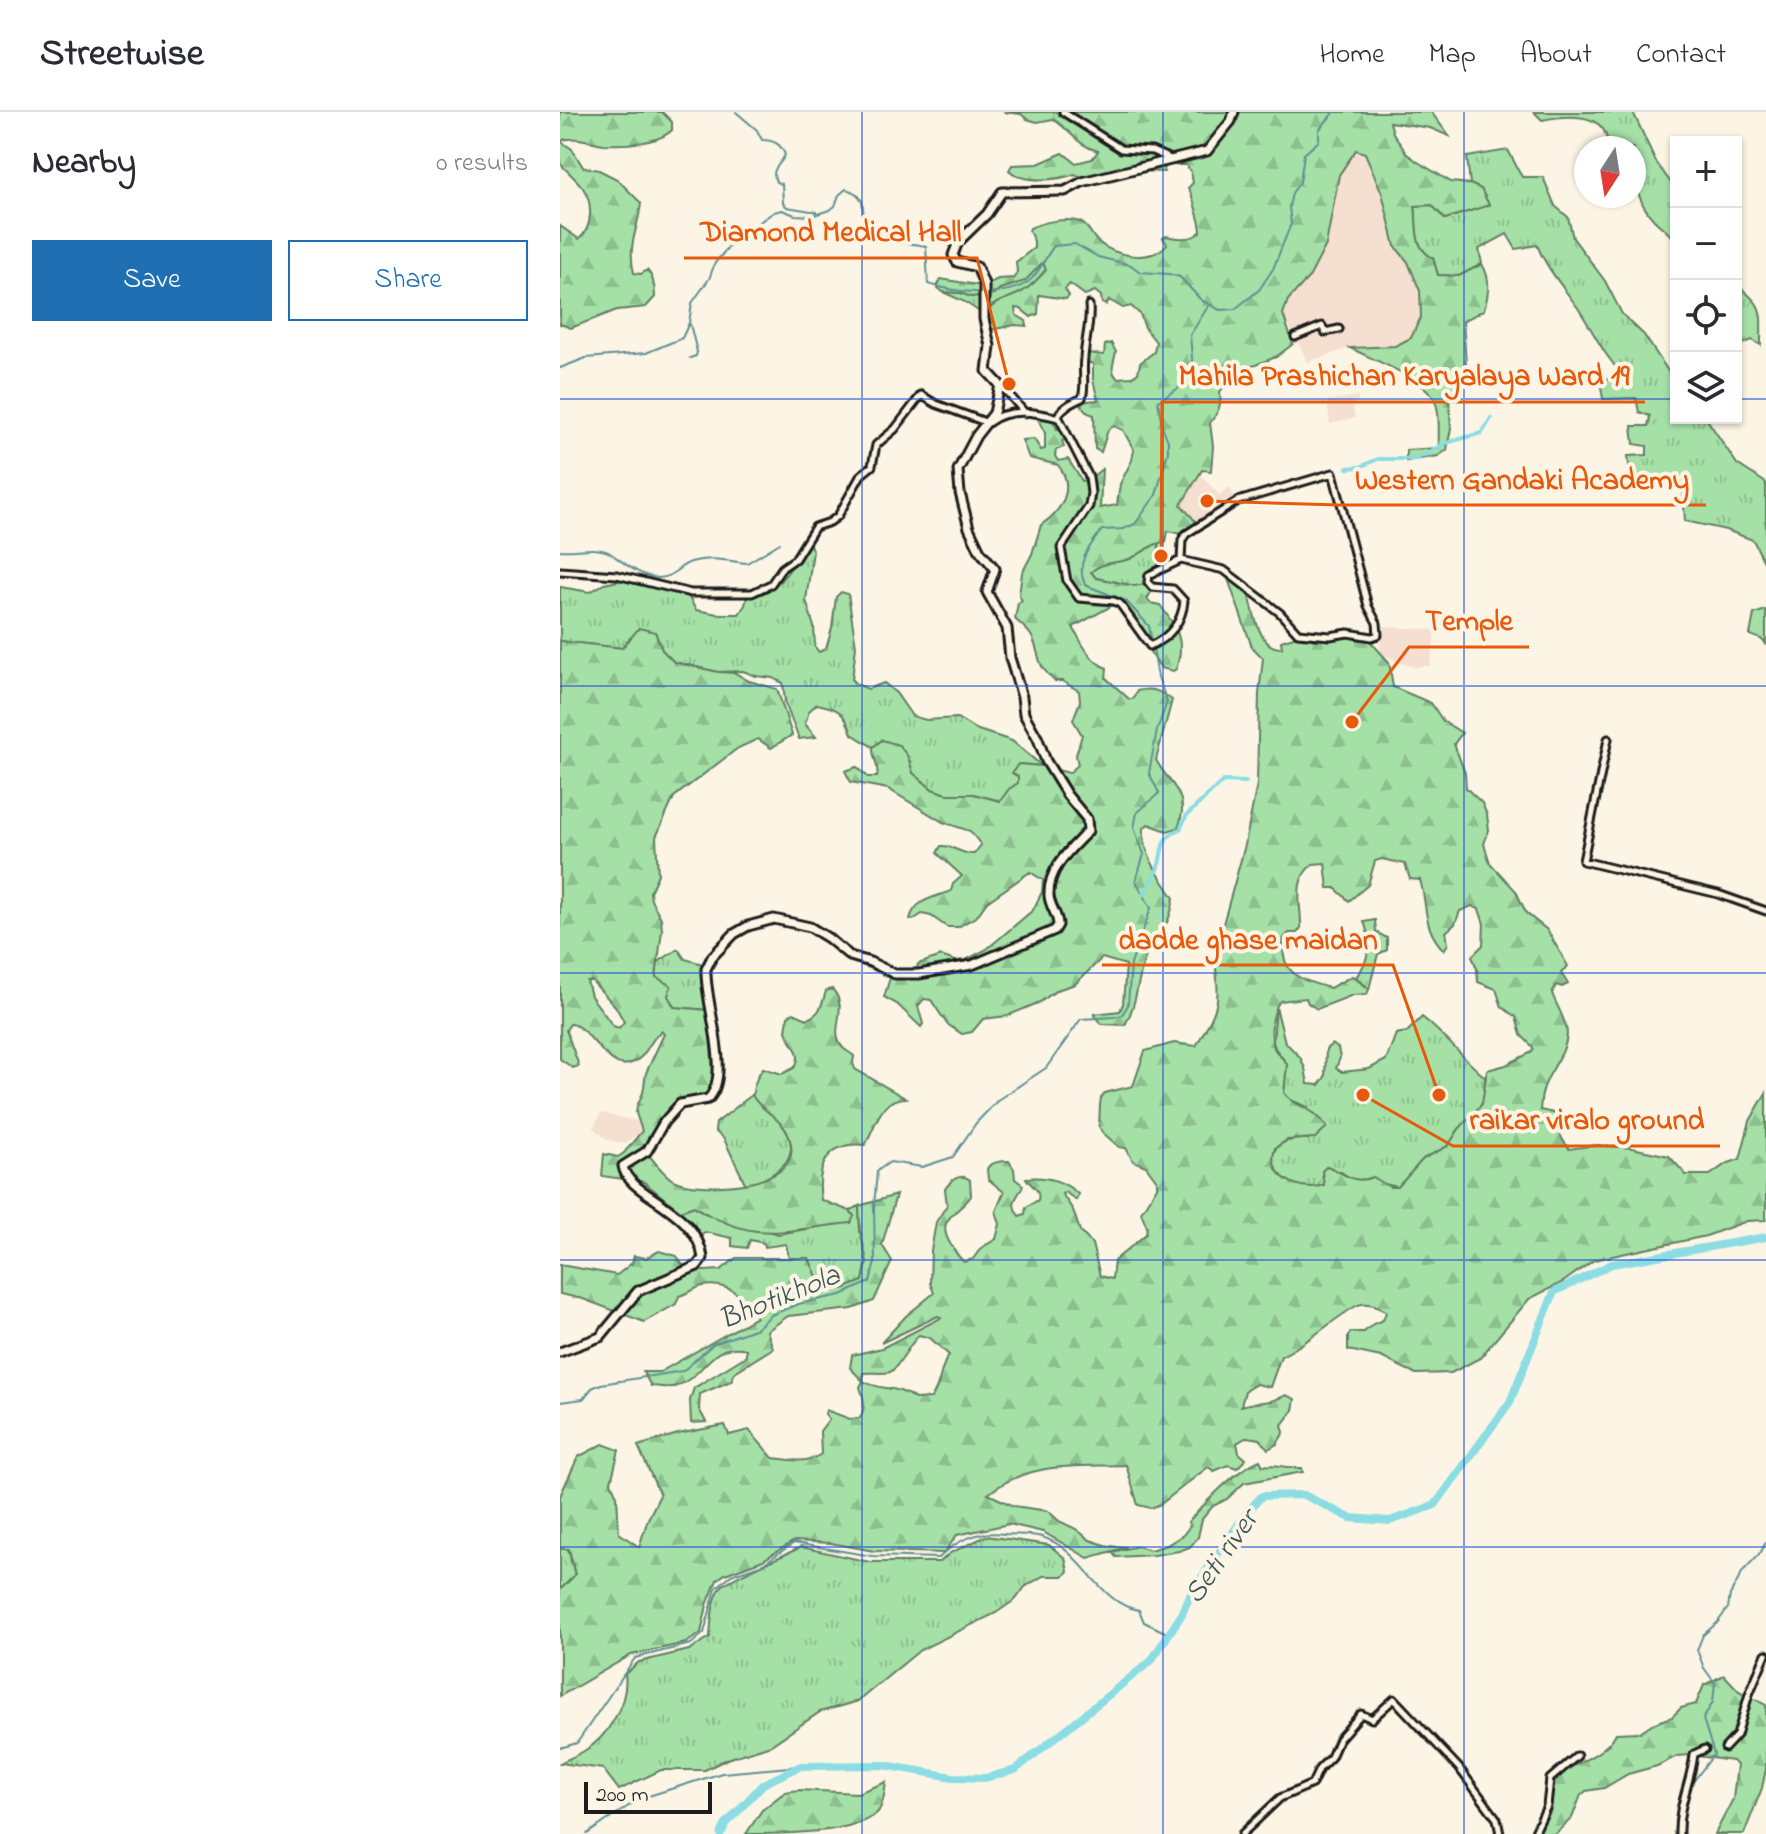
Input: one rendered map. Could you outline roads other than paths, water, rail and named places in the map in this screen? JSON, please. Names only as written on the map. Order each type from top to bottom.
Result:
[{"type":"main road","points":[[560,1352],[600,1337],[632,1296],[697,1266],[703,1258],[698,1243],[676,1212],[631,1182],[623,1166],[647,1151],[664,1122],[680,1104],[708,1099],[715,1090],[717,1071],[706,969],[712,957],[734,934],[748,926],[774,919],[790,921],[822,934],[850,956],[870,962],[889,973],[904,974],[972,965],[1055,930],[1058,925],[1049,900],[1051,880],[1059,862],[1088,831],[1089,826],[1046,761],[1024,714],[1010,658],[1007,628],[987,595],[995,569],[980,551],[969,528],[958,470],[976,436],[996,410],[1000,385],[987,369],[990,346],[984,319],[984,284],[977,267],[957,262],[953,255],[958,242],[987,214],[1002,192],[1065,191],[1082,182],[1100,180],[1143,165],[1174,160],[1212,148],[1234,112]]},
{"type":"street","points":[[1063,112],[1121,149],[1152,151],[1174,160]]},
{"type":"street","points":[[1057,418],[1071,403],[1082,398],[1084,391],[1083,362],[1087,324],[1091,315],[1089,305]]},
{"type":"street","points":[[1295,337],[1322,326],[1325,332],[1339,329]]},
{"type":"street","points":[[1000,385],[1026,413]]},
{"type":"street","points":[[560,571],[617,575],[691,593],[752,593],[771,584],[782,568],[795,559],[815,527],[838,516],[861,475],[872,466],[876,445],[895,429],[921,395],[936,404],[988,423],[1006,413],[1046,414],[1057,418],[1086,469],[1091,485],[1089,506],[1061,548],[1067,581],[1079,598],[1120,604],[1150,646],[1173,631],[1183,614],[1184,601],[1173,589],[1152,587],[1148,582],[1149,575],[1181,560],[1224,570],[1280,613],[1298,633],[1378,635],[1333,473],[1234,503],[1186,534],[1182,540],[1181,560]]},
{"type":"street","points":[[1608,739],[1583,861],[1718,894],[1766,911]]},
{"type":"street","points":[[1725,1748],[1737,1735],[1749,1694],[1766,1654]]},
{"type":"street","points":[[1242,1834],[1280,1798],[1312,1784],[1319,1769],[1331,1757],[1339,1739],[1361,1714],[1372,1719],[1394,1699],[1459,1768],[1497,1819],[1500,1834]]},
{"type":"street","points":[[1679,1834],[1682,1802],[1691,1778],[1694,1754],[1705,1749]]},
{"type":"street","points":[[1534,1834],[1547,1806],[1550,1779],[1577,1756]]},
{"type":"waterway","points":[[736,112],[757,130],[762,140],[776,143],[783,151],[785,155],[774,173],[776,182],[782,184],[783,203],[787,207],[817,212]]},
{"type":"waterway","points":[[560,368],[586,358],[646,353],[682,338],[689,323],[692,303],[709,279],[715,263],[735,239],[774,212],[782,210],[811,216],[830,210],[846,189],[860,197],[865,226],[874,235],[926,246],[928,284],[965,291],[1006,291],[1028,282],[1054,246],[1075,244],[1098,257],[1131,265],[1140,272],[1180,277],[1201,300],[1220,310],[1235,309],[1259,290],[1273,269],[1291,224],[1289,207],[1292,193],[1300,182],[1304,154],[1319,141],[1319,130],[1334,112]]},
{"type":"waterway","name":"Bhotikhola","points":[[560,1402],[583,1399],[592,1388],[601,1384],[683,1371],[713,1344],[757,1328],[771,1315],[798,1304],[841,1295],[870,1282],[875,1262],[877,1171],[890,1162],[922,1167],[953,1157],[976,1123],[999,1099],[1046,1068],[1081,1019],[1122,1015],[1128,1005],[1131,964],[1151,908],[1136,881],[1144,854],[1134,828],[1137,813],[1159,793],[1149,773],[1157,730],[1167,702],[1158,677],[1149,626],[1126,601],[1085,585],[1082,570],[1085,556],[1102,530],[1123,529],[1135,524],[1156,495],[1168,452],[1158,401],[1185,384],[1193,369],[1190,335],[1209,305]]},
{"type":"waterway","points":[[690,324],[697,352],[690,358]]},
{"type":"waterway","points":[[1347,468],[1360,467],[1378,459],[1416,459],[1446,443],[1482,433],[1491,418]]},
{"type":"waterway","points":[[560,550],[605,551],[638,572],[658,578],[698,560],[747,563],[780,543]]},
{"type":"waterway","points":[[1143,895],[1156,873],[1165,841],[1180,829],[1187,815],[1223,781],[1246,782]]},
{"type":"waterway","name":"Seti river","points":[[721,1834],[726,1824],[763,1784],[801,1766],[884,1765],[953,1777],[985,1778],[1015,1770],[1151,1661],[1182,1614],[1191,1593],[1247,1512],[1262,1496],[1304,1495],[1350,1518],[1390,1521],[1435,1505],[1510,1402],[1554,1292],[1612,1264],[1766,1237]]},
{"type":"waterway","points":[[560,1748],[577,1743],[635,1658],[691,1644],[704,1633],[716,1588],[731,1575],[763,1564],[794,1543],[872,1556],[939,1558],[954,1545],[978,1535],[995,1533],[1042,1537],[1069,1553],[1112,1598],[1139,1610],[1144,1622],[1169,1634]]},
{"type":"waterway","points":[[1690,1786],[1714,1754],[1703,1719],[1713,1702],[1715,1683],[1704,1668],[1697,1650],[1703,1635],[1728,1608],[1730,1595],[1743,1571],[1766,1542]]},
{"type":"waterway","points":[[587,1834],[639,1799],[722,1773],[801,1766]]},
{"type":"place","name":"Diamond Medical Hall","points":[[1009,384]]},
{"type":"place","name":"Western Gandaki Academy","points":[[1207,501]]},
{"type":"place","name":"Mahila Prashichan Karyalaya Ward 19","points":[[1161,556]]},
{"type":"place","name":"Temple","points":[[1352,722]]},
{"type":"place","name":"raikar viralo ground","points":[[1363,1095]]},
{"type":"place","name":"dadde ghase maidan","points":[[1439,1095]]}]
